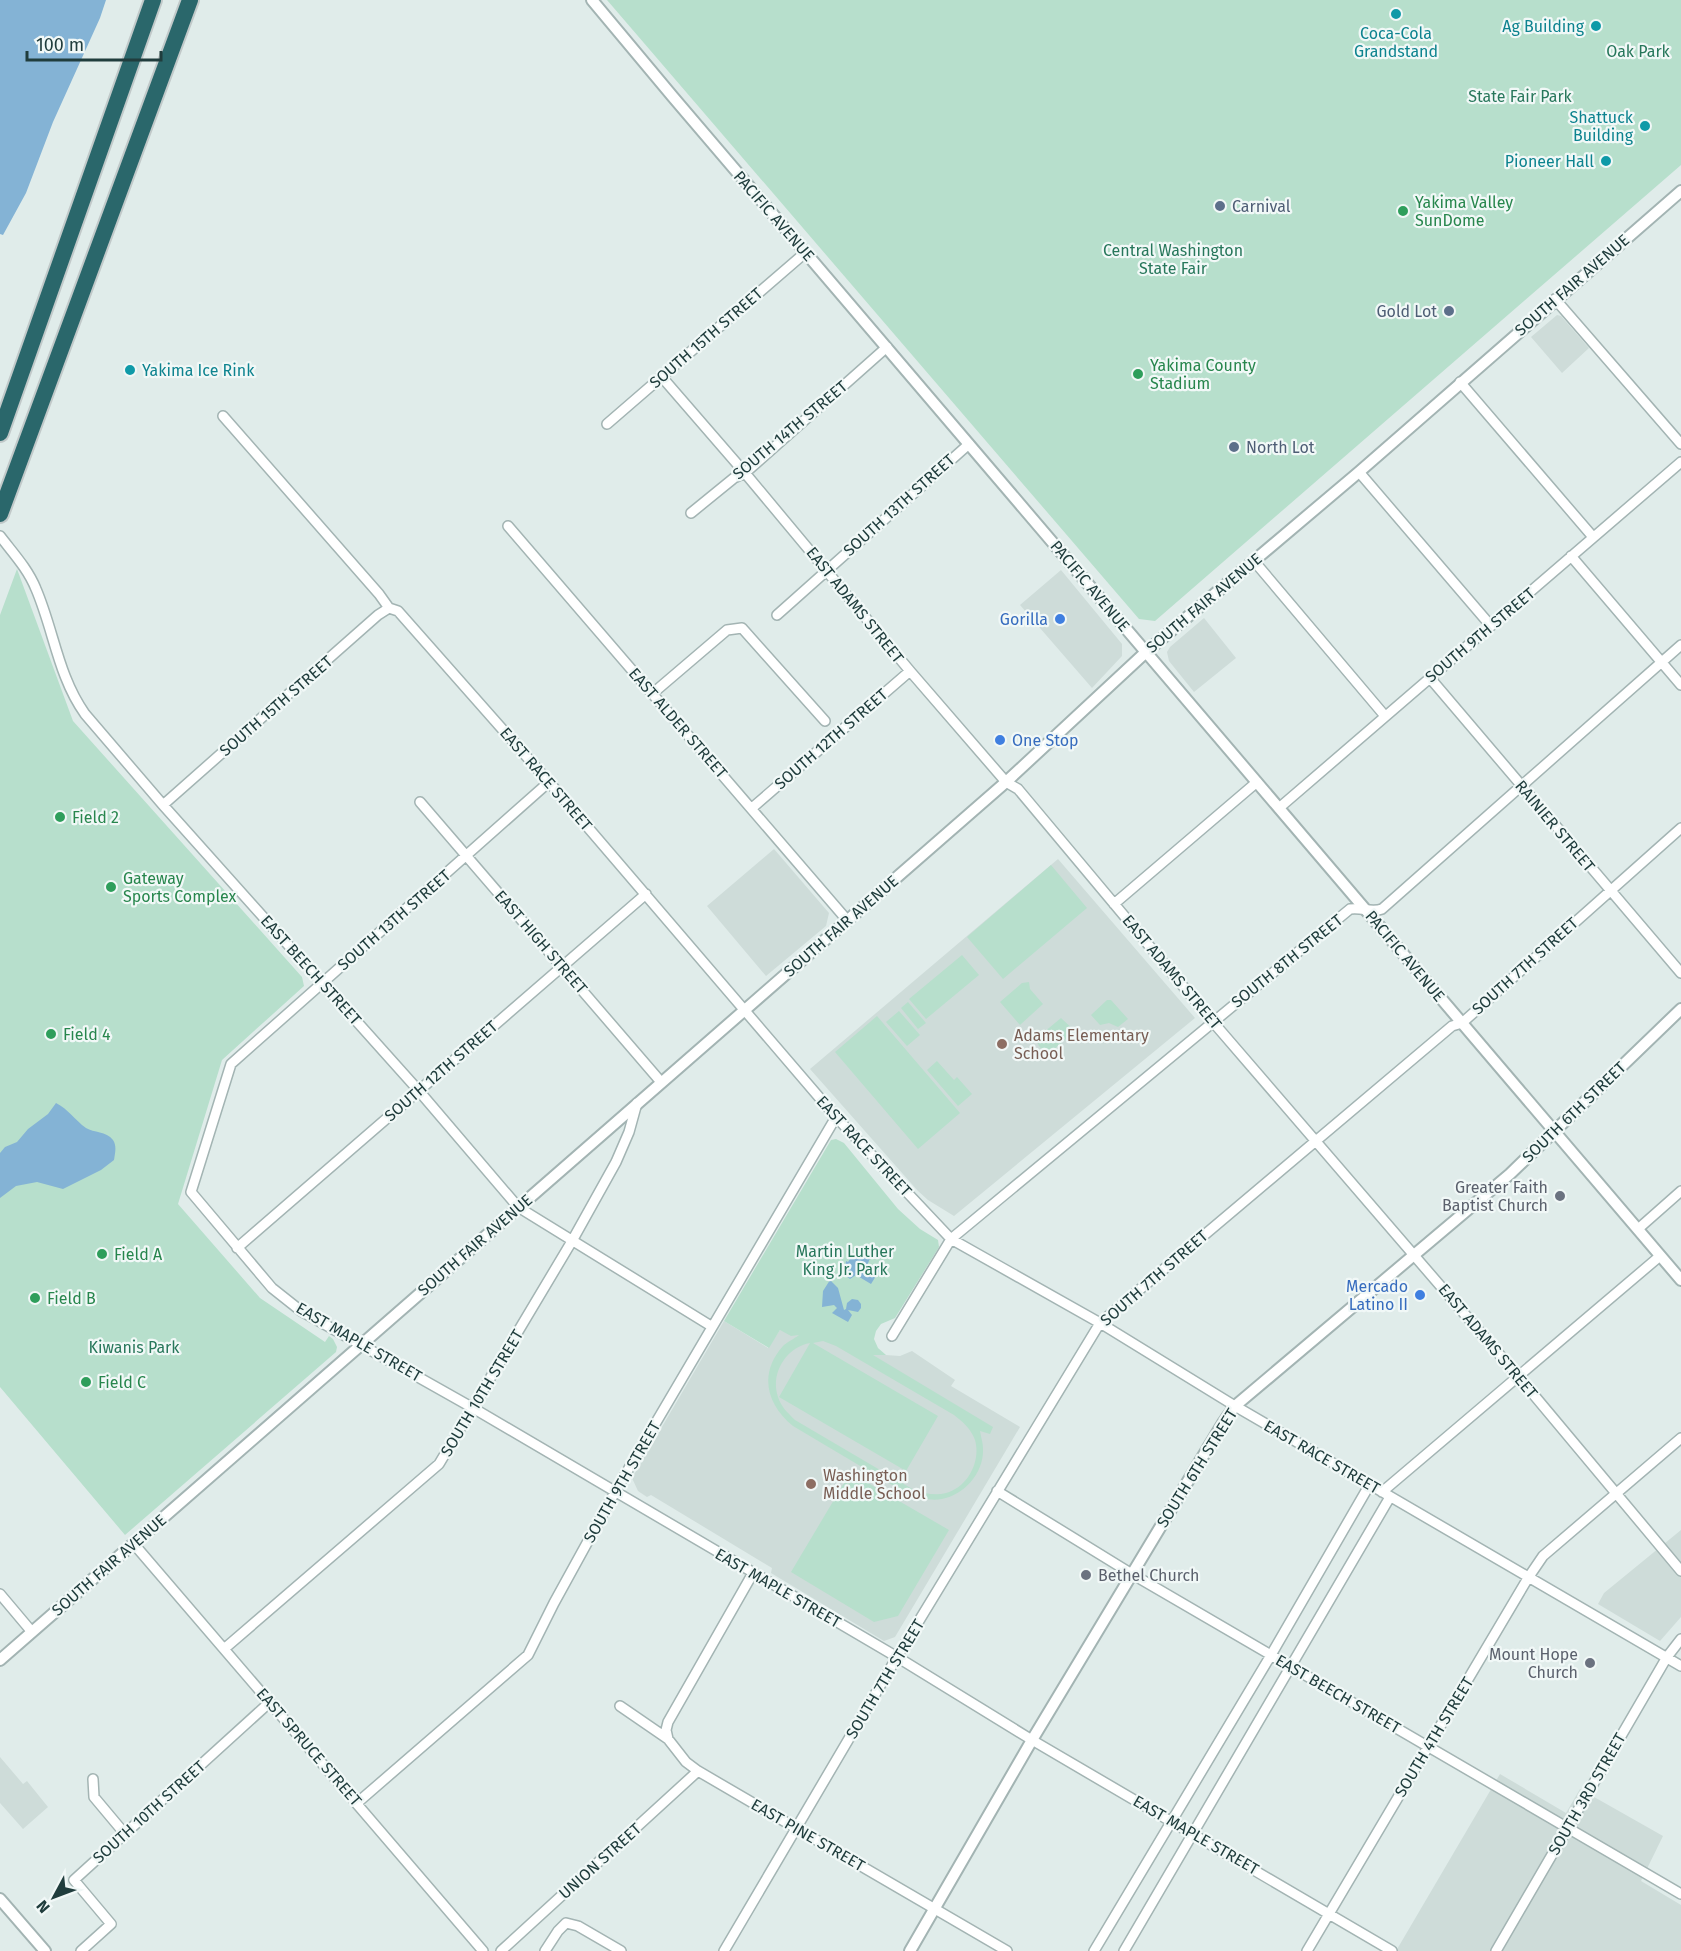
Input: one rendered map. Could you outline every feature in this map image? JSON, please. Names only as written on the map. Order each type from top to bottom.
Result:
[{"type":"highway","points":[[0,433],[153,0]]},
{"type":"highway","points":[[0,514],[190,0]]},
{"type":"street","name":"PACIFIC AVENUE","points":[[592,0],[1681,1280]]},
{"type":"street","name":"SOUTH FAIR AVENUE","points":[[0,1660],[1006,782],[1146,652],[1359,472],[1681,191]]},
{"type":"street","name":"SOUTH 15TH STREET","points":[[607,424],[806,252]]},
{"type":"street","points":[[1555,299],[1681,444]]},
{"type":"street","name":"SOUTH 14TH STREET","points":[[691,513],[734,478],[745,472],[887,347]]},
{"type":"street","name":"EAST ADAMS STREET","points":[[661,376],[827,569],[910,671],[1006,782],[1018,789],[1213,1022],[1518,1376],[1681,1570]]},
{"type":"street","points":[[1460,382],[1593,537]]},
{"type":"street","name":"EAST RACE STREET","points":[[223,416],[389,608],[399,611],[549,782],[836,1117],[951,1239],[1100,1323],[1235,1406],[1681,1666]]},
{"type":"street","name":"SOUTH 13TH STREET","points":[[777,615],[969,444]]},
{"type":"street","name":"SOUTH 9TH STREET","points":[[1279,808],[1681,462]]},
{"type":"street","points":[[1359,472],[1491,626]]},
{"type":"street","name":"EAST ALDER STREET","points":[[508,526],[847,920]]},
{"type":"street","name":"EAST BEECH STREET","points":[[0,536],[23,566],[36,590],[64,677],[74,699],[163,805],[419,1091],[518,1207],[711,1326]]},
{"type":"street","points":[[1571,556],[1681,685]]},
{"type":"street","points":[[1254,561],[1385,716]]},
{"type":"street","name":"SOUTH 15TH STREET","points":[[163,805],[378,615],[389,608]]},
{"type":"street","points":[[652,694],[728,630],[742,628],[825,721]]},
{"type":"street","name":"SOUTH 8TH STREET","points":[[892,1336],[951,1239],[1350,909],[1358,908],[1375,912],[1382,909],[1681,645]]},
{"type":"street","name":"SOUTH 12TH STREET","points":[[752,808],[910,671]]},
{"type":"street","name":"RAINIER STREET","points":[[1430,678],[1681,973]]},
{"type":"street","name":"SOUTH 13TH STREET","points":[[191,1192],[231,1064],[549,782]]},
{"type":"street","points":[[1114,904],[1257,782]]},
{"type":"street","name":"EAST HIGH STREET","points":[[420,802],[661,1082]]},
{"type":"street","name":"SOUTH 7TH STREET","points":[[724,1951],[897,1657],[1100,1323],[1315,1139],[1452,1026],[1462,1023],[1681,828]]},
{"type":"street","name":"SOUTH 12TH STREET","points":[[237,1248],[646,894]]},
{"type":"street","name":"SOUTH 6TH STREET","points":[[910,1951],[1032,1740],[1235,1406],[1510,1174],[1681,1009]]},
{"type":"street","name":"SOUTH 10TH STREET","points":[[224,1649],[439,1464],[572,1241],[616,1162],[637,1103]]},
{"type":"street","name":"SOUTH 9TH STREET","points":[[357,1803],[528,1655],[615,1492],[836,1117]]},
{"type":"street","points":[[1638,1229],[1681,1191]]},
{"type":"street","name":"EAST MAPLE STREET","points":[[191,1192],[272,1288],[301,1311],[473,1408],[1392,1951]]},
{"type":"street","points":[[1124,1951],[1387,1494],[1518,1376],[1660,1256]]},
{"type":"street","name":"SOUTH 4TH STREET","points":[[1307,1951],[1543,1556],[1681,1438]]},
{"type":"street","points":[[1094,1951],[1370,1484]]},
{"type":"street","name":"EAST BEECH STREET","points":[[997,1491],[1132,1574],[1681,1894]]},
{"type":"street","name":"EAST SPRUCE STREET","points":[[133,1544],[483,1951]]},
{"type":"street","points":[[668,1739],[666,1730],[668,1722],[753,1573]]},
{"type":"street","points":[[0,1594],[32,1632]]},
{"type":"street","name":"SOUTH 3RD STREET","points":[[1496,1951],[1667,1657],[1681,1639]]},
{"type":"street","name":"SOUTH 10TH STREET","points":[[81,1951],[111,1924],[74,1880],[270,1702]]},
{"type":"street","name":"EAST PINE STREET","points":[[620,1706],[668,1739],[686,1762],[698,1771],[1007,1951]]},
{"type":"street","name":"UNION STREET","points":[[501,1951],[698,1771]]},
{"type":"street","points":[[93,1779],[94,1797],[125,1834]]},
{"type":"street","points":[[0,1899],[45,1951]]},
{"type":"street","points":[[545,1951],[566,1923],[578,1926],[621,1951]]},
{"type":"shaded area","points":[[1557,315],[1561,316],[1589,348],[1562,373],[1531,337]]},
{"type":"shaded area","points":[[1061,570],[1122,644],[1122,656],[1092,688],[1020,605]]},
{"type":"shaded area","points":[[1204,618],[1236,658],[1194,692],[1169,661],[1167,652]]},
{"type":"shaded area","points":[[774,849],[829,913],[826,926],[766,976],[707,906]]},
{"type":"shaded area","name":"Adams Elementary School","points":[[1058,859],[1195,1018],[954,1216],[918,1191],[810,1069]]},
{"type":"shaded area","name":"Washington Middle School","points":[[724,1321],[768,1348],[780,1330],[814,1332],[871,1354],[900,1356],[912,1351],[955,1380],[951,1386],[1020,1427],[895,1637],[884,1641],[771,1573],[772,1568],[651,1495],[647,1497],[638,1491],[632,1478]]},
{"type":"shaded area","points":[[1681,1530],[1681,1617],[1660,1641],[1598,1604],[1604,1593]]},
{"type":"shaded area","points":[[0,1757],[23,1784],[27,1781],[48,1807],[23,1829],[0,1803]]},
{"type":"shaded area","points":[[1500,1774],[1566,1813],[1580,1789],[1663,1836],[1641,1881],[1681,1905],[1681,1951],[1396,1951]]},
{"type":"green space","name":"Central Washington State Fair","points":[[607,0],[1681,0],[1681,165],[1155,621],[1139,619]]},
{"type":"green space","name":"Kiwanis Park","points":[[17,569],[73,721],[302,977],[304,986],[222,1060],[178,1204],[260,1298],[325,1342],[329,1336],[337,1347],[336,1352],[125,1535],[0,1387],[0,615]]},
{"type":"green space","points":[[1051,865],[1087,908],[1003,979],[967,937]]},
{"type":"green space","points":[[962,955],[979,975],[926,1019],[909,999]]},
{"type":"green space","points":[[1029,982],[1030,989],[1043,1004],[1020,1025],[1000,1002],[1022,983]]},
{"type":"green space","points":[[1107,1000],[1111,1000],[1128,1019],[1118,1027],[1109,1023],[1100,1025],[1091,1015]]},
{"type":"green space","points":[[908,1002],[926,1023],[918,1029],[901,1008]]},
{"type":"green space","points":[[899,1011],[920,1035],[907,1046],[886,1022]]},
{"type":"green space","points":[[877,1016],[960,1113],[918,1149],[835,1052]]},
{"type":"green space","points":[[1061,1018],[1075,1031],[1051,1052],[1042,1049],[1038,1043],[1038,1037]]},
{"type":"green space","points":[[937,1061],[954,1080],[957,1077],[972,1094],[958,1106],[927,1070]]},
{"type":"green space","name":"Martin Luther King Jr. Park","points":[[836,1139],[844,1143],[898,1209],[920,1229],[938,1240],[939,1247],[895,1318],[881,1324],[876,1331],[874,1339],[878,1348],[886,1355],[873,1355],[993,1427],[990,1434],[980,1431],[983,1447],[982,1458],[976,1474],[965,1488],[950,1497],[934,1500],[909,1495],[793,1426],[777,1409],[769,1389],[768,1378],[775,1357],[783,1346],[799,1335],[791,1336],[780,1330],[769,1348],[724,1321],[831,1140]],"holes":[[[823,1341],[836,1346],[954,1415],[966,1426],[975,1440],[976,1456],[971,1472],[961,1485],[942,1494],[914,1490],[795,1420],[787,1412],[781,1404],[776,1388],[778,1371],[787,1356],[801,1346],[810,1343],[779,1397],[906,1471],[938,1416],[813,1343]]]},
{"type":"green space","points":[[856,1476],[949,1530],[898,1616],[874,1622],[791,1572],[847,1478]]},
{"type":"water","points":[[0,0],[106,0],[53,122],[26,193],[3,235],[0,234]]},
{"type":"water","points":[[56,1103],[86,1128],[110,1137],[115,1145],[114,1160],[101,1170],[63,1189],[37,1182],[16,1186],[0,1198],[0,1153],[5,1147],[17,1142],[28,1129],[48,1114]]},
{"type":"water","points":[[862,1253],[870,1258],[867,1266],[871,1267],[874,1264],[881,1268],[871,1284],[856,1275],[850,1279],[844,1274],[846,1261],[848,1262],[852,1256],[858,1259]]},
{"type":"water","points":[[830,1280],[838,1288],[844,1310],[852,1299],[858,1300],[861,1304],[858,1312],[848,1310],[852,1315],[848,1322],[832,1313],[837,1308],[834,1305],[822,1307],[823,1291]]},
{"type":"place","name":"Coca-Cola Grandstand","points":[[1396,14]]},
{"type":"place","name":"Ag Building","points":[[1596,26]]},
{"type":"place","name":"Shattuck Building","points":[[1645,126]]},
{"type":"place","name":"Pioneer Hall","points":[[1606,161]]},
{"type":"place","name":"Carnival","points":[[1220,206]]},
{"type":"place","name":"Yakima Valley SunDome","points":[[1403,211]]},
{"type":"place","name":"Gold Lot","points":[[1449,311]]},
{"type":"place","name":"Yakima Ice Rink","points":[[130,370]]},
{"type":"place","name":"Yakima County Stadium","points":[[1138,374]]},
{"type":"place","name":"North Lot","points":[[1234,447]]},
{"type":"place","name":"Gorilla","points":[[1060,619]]},
{"type":"place","name":"One Stop","points":[[1000,740]]},
{"type":"place","name":"Field 2","points":[[60,817]]},
{"type":"place","name":"Gateway Sports Complex","points":[[111,887]]},
{"type":"place","name":"Field 4","points":[[51,1034]]},
{"type":"place","name":"Adams Elementary School","points":[[1002,1044]]},
{"type":"place","name":"Greater Faith Baptist Church","points":[[1560,1196]]},
{"type":"place","name":"Field A","points":[[102,1254]]},
{"type":"place","name":"Mercado Latino II","points":[[1420,1295]]},
{"type":"place","name":"Field B","points":[[35,1298]]},
{"type":"place","name":"Field C","points":[[86,1382]]},
{"type":"place","name":"Washington Middle School","points":[[811,1484]]},
{"type":"place","name":"Bethel Church","points":[[1086,1575]]},
{"type":"place","name":"Mount Hope Church","points":[[1590,1663]]},
{"type":"park label","name":"Oak Park","points":[[1638,51]]},
{"type":"park label","name":"State Fair Park","points":[[1520,96]]}]
